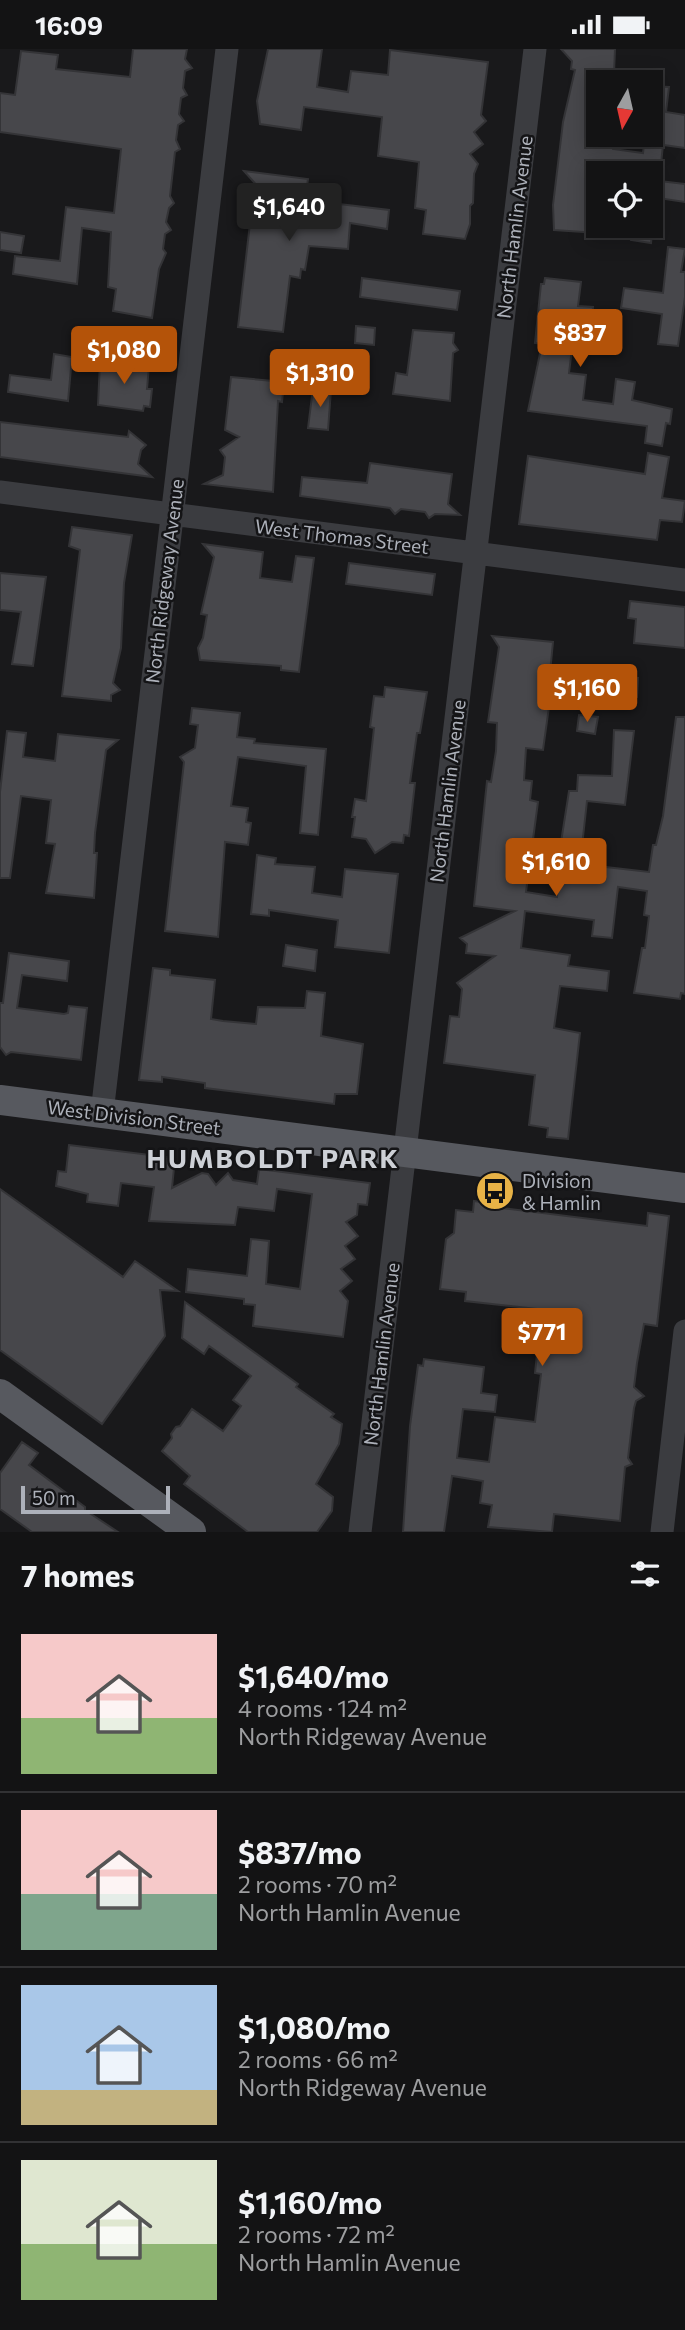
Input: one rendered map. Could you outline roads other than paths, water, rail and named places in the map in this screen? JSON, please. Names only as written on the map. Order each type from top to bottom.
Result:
[{"type":"main road","name":"West Division Street","points":[[0,1100],[685,1188]]},
{"type":"main road","points":[[0,1394],[191,1532]]},
{"type":"street","name":"North Ridgeway Avenue","points":[[102,1113],[227,49]]},
{"type":"street","name":"North Hamlin Avenue","points":[[360,1532],[535,49]]},
{"type":"street","name":"West Thomas Street","points":[[0,492],[685,580]]},
{"type":"street","points":[[662,1532],[685,1331]]},
{"type":"place","name":"Division & Hamlin","points":[[495,1191]]},
{"type":"district","name":"HUMBOLDT PARK","points":[[273,1157]]}]
